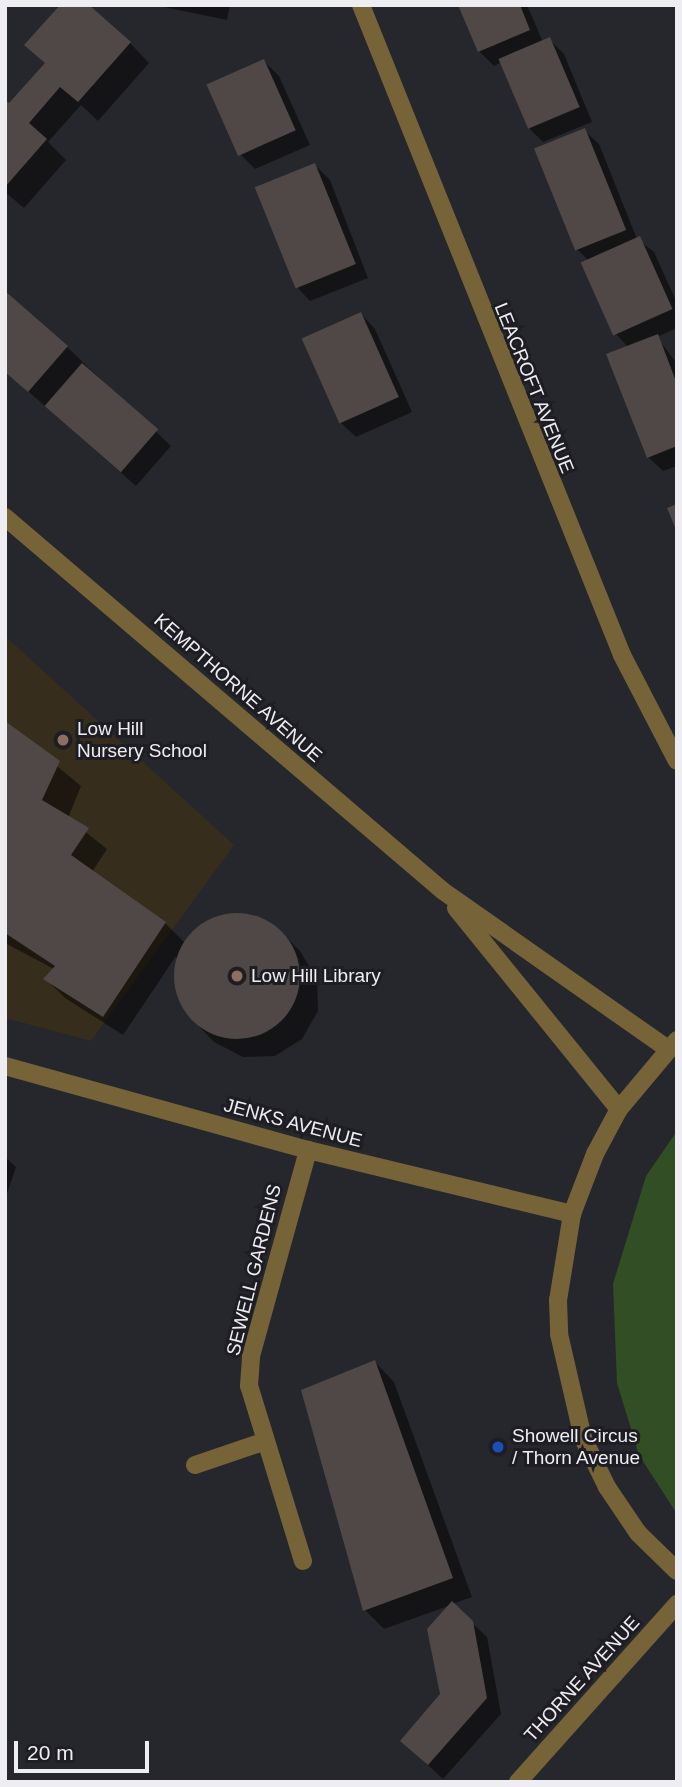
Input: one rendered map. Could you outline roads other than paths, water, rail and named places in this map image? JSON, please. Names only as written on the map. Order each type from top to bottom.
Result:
[{"type":"street","name":"LEACROFT AVENUE","points":[[355,5],[367,24]]},
{"type":"street","name":"LEACROFT AVENUE","points":[[361,5],[617,643],[677,761]]},
{"type":"street","name":"KEMPTHORNE AVENUE","points":[[5,517],[443,891],[671,1044]]},
{"type":"street","name":"KEMPTHORNE AVENUE","points":[[443,891],[619,1109]]},
{"type":"street","points":[[671,1044],[619,1109],[595,1154],[572,1214],[561,1261],[559,1334],[583,1438],[607,1487],[638,1533],[677,1571]]},
{"type":"street","name":"JENKS AVENUE","points":[[5,1066],[308,1150],[572,1214]]},
{"type":"street","name":"SEWELL GARDENS","points":[[303,1561],[263,1442],[249,1386],[251,1356],[308,1150]]},
{"type":"street","points":[[195,1465],[263,1442]]},
{"type":"street","name":"THORNE AVENUE","points":[[519,1782],[677,1604]]},
{"type":"place","name":"Low Hill Nursery School","points":[[63,740]]},
{"type":"place","name":"Low Hill Library","points":[[237,976]]},
{"type":"place","name":"Showell Circus / Thorn Avenue","points":[[498,1447]]}]
